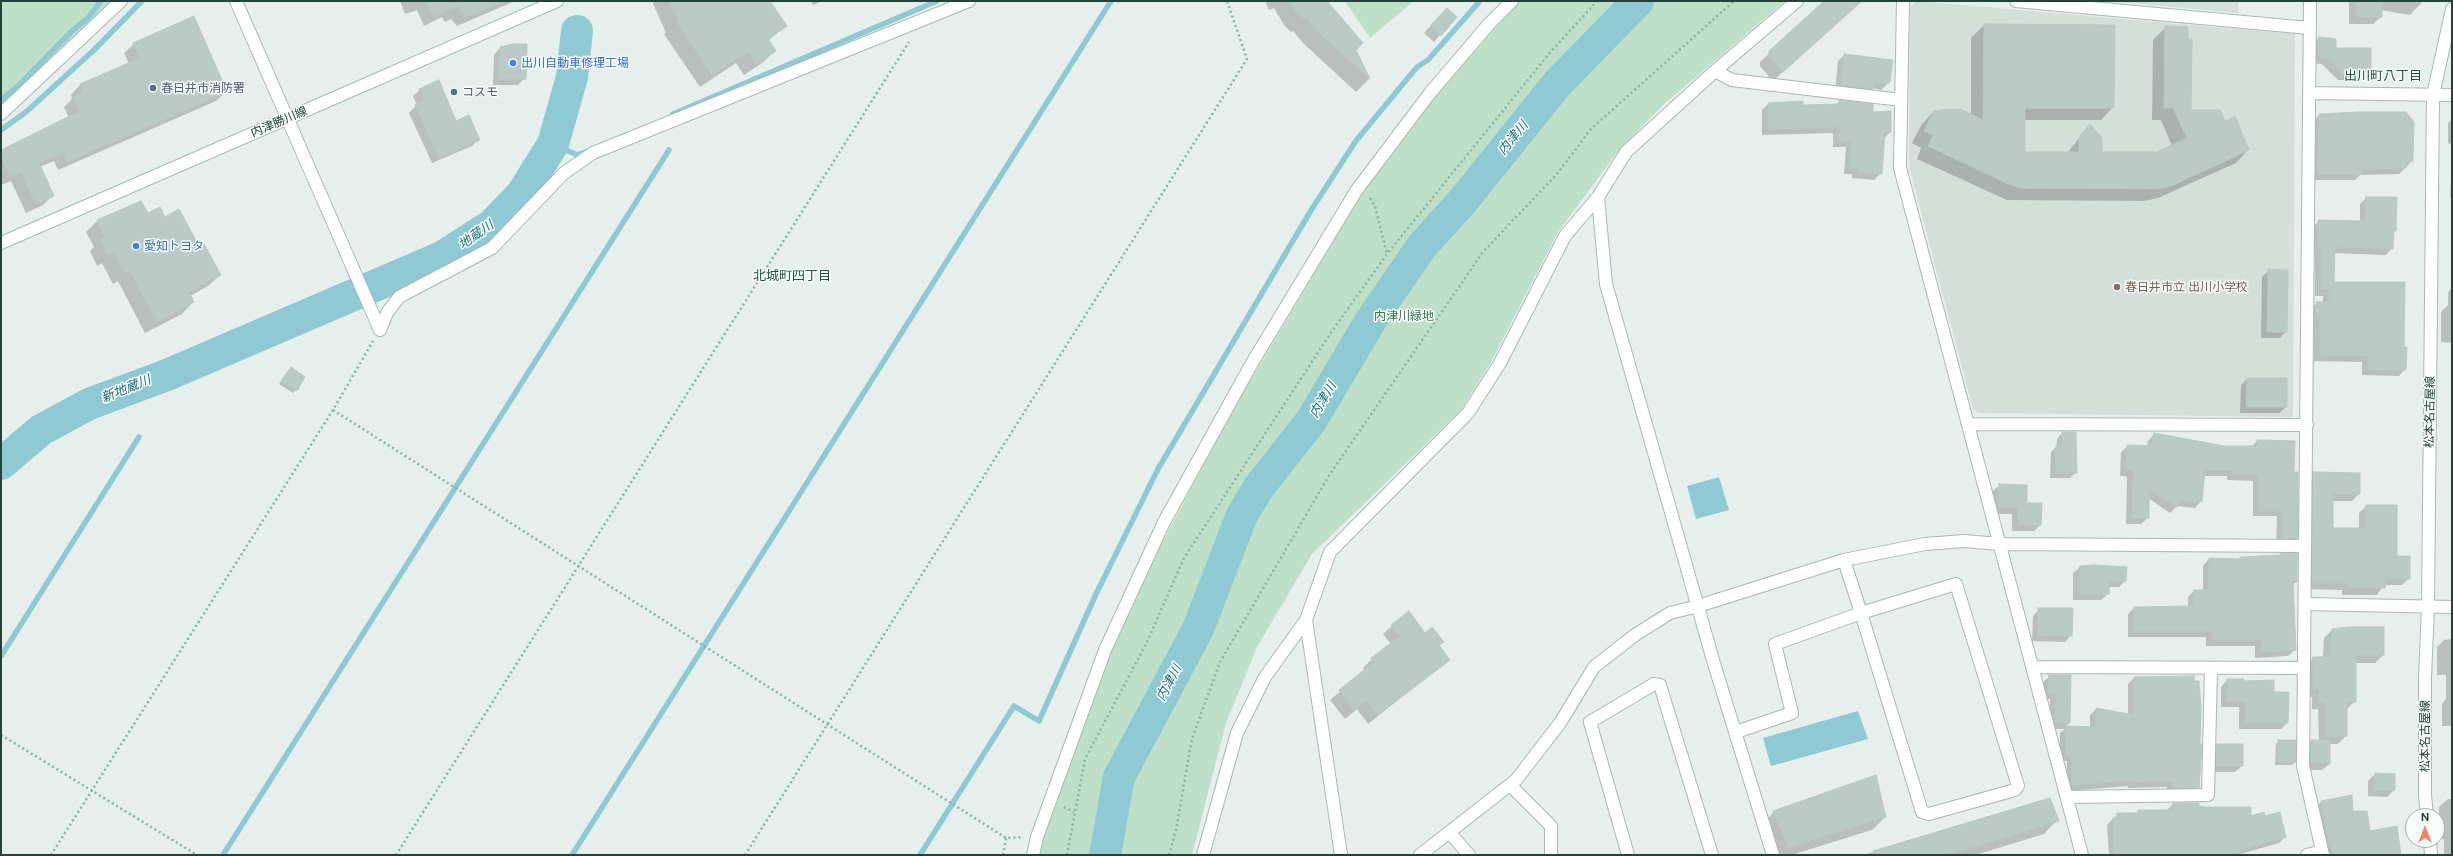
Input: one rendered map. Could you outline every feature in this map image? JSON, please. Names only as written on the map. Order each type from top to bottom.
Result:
[{"type":"street","points":[[1,114],[121,1]]},
{"type":"street","points":[[236,1],[380,330]]},
{"type":"street","name":"内津勝川線","points":[[1,243],[557,1]]},
{"type":"street","points":[[380,330],[386,313],[399,297],[492,248],[564,173],[593,153],[969,1]]},
{"type":"street","points":[[1033,855],[1037,837],[1108,643],[1164,522],[1252,363],[1356,191],[1430,93],[1489,24],[1512,1]]},
{"type":"street","points":[[1203,855],[1237,733],[1265,677],[1306,620],[1330,552],[1468,413],[1500,363],[1565,236],[1598,197],[1626,152],[1715,71],[1797,1]]},
{"type":"street","points":[[1903,1],[1900,168],[2082,855]]},
{"type":"street","points":[[2016,1],[2309,28]]},
{"type":"street","points":[[2307,855],[2323,853],[2303,766],[2310,1]]},
{"type":"street","name":"松本名古屋線","points":[[2426,808],[2425,678],[2428,607],[2433,95],[2452,9]]},
{"type":"street","points":[[1715,71],[1732,80],[1901,100]]},
{"type":"street","points":[[2309,93],[2452,95]]},
{"type":"street","points":[[1598,197],[1606,284],[1698,606],[1773,855]]},
{"type":"street","points":[[1968,424],[2306,424]]},
{"type":"street","points":[[1420,855],[1516,780],[1560,723],[1594,667],[1635,634],[1670,613],[1698,606],[1844,560],[1925,544],[1964,541],[2000,544],[2305,546]]},
{"type":"street","points":[[1736,732],[1792,713],[1775,644],[1861,613],[1956,584],[2018,786],[2015,790],[1929,814],[1922,812],[1861,613],[1844,560]]},
{"type":"street","points":[[2305,604],[2452,607]]},
{"type":"street","points":[[1306,620],[1341,855]]},
{"type":"street","points":[[2032,667],[2211,669],[2304,668]]},
{"type":"street","points":[[2067,798],[2208,795],[2211,669]]},
{"type":"street","points":[[1628,855],[1590,722],[1654,684],[1660,685],[1712,855]]},
{"type":"street","points":[[1510,785],[1551,826],[1551,855]]},
{"type":"street","points":[[1449,832],[1469,855]]},
{"type":"path","points":[[745,855],[1247,59],[1227,1]]},
{"type":"path","points":[[1067,855],[1085,759],[1147,642],[1184,558],[1330,334],[1387,254],[1548,55],[1597,1]]},
{"type":"path","points":[[1169,855],[1176,830],[1192,739],[1220,662],[1330,474],[1483,252],[1556,174],[1591,129],[1734,1]]},
{"type":"path","points":[[396,855],[922,21]]},
{"type":"path","points":[[1370,198],[1375,206],[1387,254]]},
{"type":"path","points":[[50,855],[334,410],[380,330]]},
{"type":"path","points":[[334,410],[580,565],[1006,838],[1037,837]]},
{"type":"path","points":[[1,735],[197,855]]},
{"type":"path","points":[[1060,806],[1074,812]]},
{"type":"path","points":[[1002,855],[1006,838]]},
{"type":"shaded area","name":"春日井市立 出川小学校","points":[[1916,1],[2295,34],[2293,417],[1979,413],[1973,409],[1909,166],[1910,7]]},
{"type":"shaded area","points":[[2107,1],[2238,1],[2238,13]]},
{"type":"green space","points":[[1,1],[113,1],[1,106]]},
{"type":"green space","points":[[1345,1],[1414,1],[1370,38]]},
{"type":"green space","name":"内津川緑地","points":[[1520,1],[1785,1],[1663,105],[1619,150],[1558,232],[1491,362],[1461,410],[1312,554],[1257,647],[1226,723],[1192,855],[1039,855],[1045,824],[1104,668],[1149,568],[1225,423],[1361,195],[1433,97]]},
{"type":"water","points":[[1719,477],[1729,510],[1696,519],[1687,486]]},
{"type":"water","points":[[1858,711],[1868,739],[1771,766],[1763,738]]},
{"type":"building","points":[[426,1],[504,1],[466,17],[457,6],[433,17]]},
{"type":"building","points":[[669,1],[770,1],[787,26],[768,39],[776,51],[756,64],[749,51],[712,75],[676,21],[678,20]]},
{"type":"building","points":[[1290,1],[1327,1],[1363,43],[1356,50],[1370,79],[1317,31],[1307,18],[1304,19],[1296,12]]},
{"type":"building","points":[[1824,1],[1862,1],[1783,72],[1769,57],[1769,51]]},
{"type":"building","points":[[2356,1],[2382,1],[2382,17],[2356,17]]},
{"type":"building","points":[[1447,8],[1457,17],[1441,36],[1430,26]]},
{"type":"building","name":"春日井市消防署","points":[[194,16],[227,92],[67,162],[63,152],[39,163],[54,196],[36,204],[21,172],[10,177],[1,158],[1,150],[80,111],[73,97],[83,92],[80,84],[140,58],[133,43]]},
{"type":"building","points":[[1984,24],[2115,25],[2114,108],[2025,108],[2025,152],[2079,152],[2079,137],[2090,124],[2102,138],[2102,152],[2157,152],[2187,138],[2173,108],[2164,108],[2165,26],[2188,27],[2188,39],[2192,39],[2191,110],[2220,110],[2225,121],[2235,116],[2249,150],[2171,186],[2157,189],[2020,188],[2006,183],[1928,146],[1933,135],[1924,131],[1934,110],[1939,112],[1940,110],[1960,109],[1983,120]]},
{"type":"building","points":[[2319,37],[2336,39],[2336,48],[2371,48],[2371,75],[2344,75],[2328,58],[2319,57]]},
{"type":"building","name":"出川自動車修理工場","points":[[513,44],[527,44],[526,79],[499,79],[500,47]]},
{"type":"building","points":[[1844,54],[1893,60],[1890,82],[1888,84],[1873,82],[1873,89],[1841,85]]},
{"type":"building","points":[[439,80],[456,121],[469,115],[480,140],[439,157],[415,105],[424,99],[419,89]]},
{"type":"building","points":[[1839,100],[1873,104],[1873,112],[1891,111],[1891,132],[1885,133],[1882,174],[1858,172],[1858,168],[1850,167],[1852,141],[1839,141],[1839,127],[1768,129],[1768,103],[1803,101],[1803,105],[1839,104]]},
{"type":"building","points":[[2406,112],[2414,122],[2413,161],[2406,161],[2406,168],[2362,169],[2362,174],[2318,174],[2319,114]]},
{"type":"building","points":[[2366,197],[2397,197],[2396,231],[2394,231],[2393,249],[2335,247],[2334,282],[2405,282],[2404,347],[2407,347],[2406,370],[2368,369],[2368,356],[2320,355],[2320,317],[2316,317],[2316,302],[2329,302],[2329,290],[2321,289],[2321,247],[2318,247],[2318,220],[2365,221]]},
{"type":"building","points":[[141,201],[148,213],[160,207],[165,217],[179,209],[199,246],[204,244],[221,275],[189,292],[194,302],[157,322],[130,270],[125,273],[114,252],[108,255],[101,239],[105,237],[97,220]]},
{"type":"building","points":[[2268,269],[2288,270],[2287,332],[2267,332]]},
{"type":"building","points":[[291,367],[305,377],[297,391],[281,381]]},
{"type":"building","points":[[2247,378],[2287,378],[2287,407],[2246,407]]},
{"type":"building","points":[[2062,432],[2076,432],[2077,473],[2056,473],[2056,445],[2062,445]]},
{"type":"building","points":[[2154,433],[2224,446],[2257,446],[2257,440],[2295,441],[2294,472],[2298,472],[2298,538],[2282,538],[2283,511],[2259,510],[2259,475],[2233,474],[2233,470],[2205,470],[2202,502],[2180,500],[2177,507],[2149,489],[2149,518],[2132,518],[2133,472],[2132,470],[2126,470],[2127,445],[2151,446]]},
{"type":"building","points":[[2313,472],[2360,473],[2360,494],[2333,494],[2333,528],[2366,528],[2366,505],[2397,505],[2397,556],[2410,556],[2410,579],[2386,579],[2385,588],[2348,588],[2348,583],[2312,582]]},
{"type":"building","points":[[1999,484],[2027,485],[2027,503],[2042,503],[2041,525],[2018,525],[2018,508],[1999,508]]},
{"type":"building","points":[[2281,553],[2297,553],[2297,582],[2293,582],[2296,650],[2261,652],[2261,640],[2212,640],[2212,631],[2134,631],[2134,607],[2193,606],[2194,590],[2208,590],[2209,558],[2240,559],[2240,557],[2281,555]]},
{"type":"building","points":[[2094,565],[2127,567],[2126,581],[2109,581],[2109,594],[2080,594],[2080,566]]},
{"type":"building","points":[[2038,608],[2073,608],[2072,636],[2038,635]]},
{"type":"building","points":[[1409,611],[1425,633],[1432,627],[1444,642],[1439,645],[1450,660],[1378,715],[1366,701],[1354,710],[1339,690],[1374,662],[1371,658],[1400,636],[1391,625]]},
{"type":"building","points":[[2348,627],[2384,627],[2384,655],[2356,655],[2356,702],[2347,702],[2347,736],[2326,737],[2326,702],[2319,702],[2319,689],[2313,689],[2313,657],[2330,657],[2332,629]]},
{"type":"building","points":[[2049,675],[2071,675],[2070,723],[2055,722],[2056,693],[2048,693]]},
{"type":"building","points":[[2194,676],[2194,681],[2199,681],[2201,708],[2200,744],[2202,744],[2199,788],[2173,788],[2173,781],[2134,782],[2134,780],[2072,785],[2072,755],[2066,755],[2066,726],[2095,727],[2096,708],[2134,715],[2134,677]]},
{"type":"building","points":[[2227,679],[2244,679],[2244,681],[2274,680],[2274,692],[2289,692],[2288,723],[2245,723],[2245,701],[2227,701]]},
{"type":"building","points":[[2278,740],[2296,740],[2296,762],[2278,762]]},
{"type":"building","points":[[2311,740],[2330,740],[2330,764],[2311,762]]},
{"type":"building","points":[[2217,744],[2243,744],[2243,766],[2216,766]]},
{"type":"building","points":[[2375,773],[2395,774],[2395,790],[2374,790]]},
{"type":"building","points":[[1876,775],[1886,817],[1788,847],[1773,811]]},
{"type":"building","points":[[2352,795],[2353,811],[2367,811],[2370,831],[2397,826],[2401,855],[2334,855],[2326,828],[2321,801]]},
{"type":"building","points":[[2050,798],[2059,821],[1947,855],[1874,855],[1873,851]]},
{"type":"building","points":[[2173,803],[2199,803],[2199,806],[2205,807],[2251,807],[2251,816],[2264,812],[2265,816],[2280,812],[2286,837],[2240,850],[2241,852],[2233,855],[2114,855],[2113,818],[2117,818],[2117,813],[2138,813],[2138,810],[2173,810]]},
{"type":"waterway","points":[[1,100],[17,87],[72,31],[88,18],[101,1]]},
{"type":"waterway","points":[[1,130],[26,112],[95,49],[142,1]]},
{"type":"waterway","points":[[673,114],[937,1]]},
{"type":"waterway","points":[[572,855],[1111,1]]},
{"type":"waterway","points":[[920,855],[1014,706],[1039,721],[1096,594],[1158,469],[1310,212],[1355,142],[1417,67],[1428,60],[1480,1]]},
{"type":"waterway","name":"内津川","points":[[1105,855],[1119,777],[1198,629],[1242,515],[1259,487],[1311,421],[1371,320],[1422,246],[1462,202],[1557,84],[1638,1]]},
{"type":"waterway","name":"地蔵川","points":[[1,464],[41,430],[89,404],[167,375],[442,257],[492,225],[522,194],[553,144],[572,77],[577,31]]},
{"type":"waterway","points":[[553,144],[577,155],[588,151]]},
{"type":"waterway","points":[[223,855],[669,150]]},
{"type":"waterway","points":[[1,656],[139,437]]},
{"type":"place","name":"出川自動車修理工場","points":[[513,63]]},
{"type":"place","name":"春日井市消防署","points":[[153,88]]},
{"type":"place","name":"コスモ","points":[[454,92]]},
{"type":"place","name":"愛知トヨタ","points":[[136,246]]},
{"type":"place","name":"春日井市立 出川小学校","points":[[2117,287]]},
{"type":"district","name":"出川町八丁目","points":[[2383,76]]},
{"type":"district","name":"北城町四丁目","points":[[792,276]]},
{"type":"water label","name":"新地蔵川","points":[[126,389]]}]
